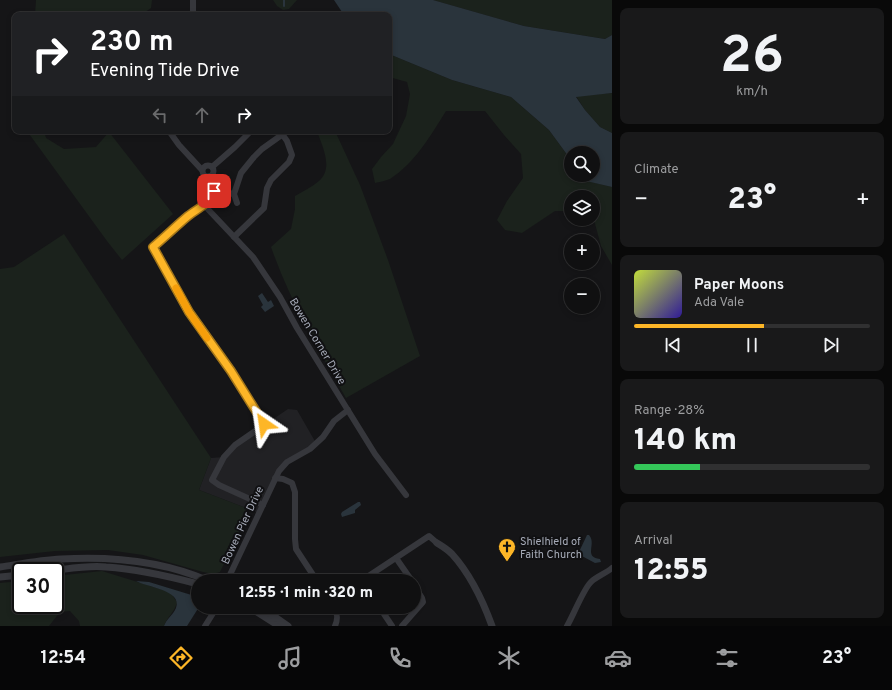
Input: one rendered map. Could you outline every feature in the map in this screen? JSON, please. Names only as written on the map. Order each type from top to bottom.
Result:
[{"type":"street","points":[[193,12],[194,0]]},
{"type":"street","points":[[171,134],[202,170],[204,175],[210,176]]},
{"type":"street","points":[[212,167],[248,134]]},
{"type":"street","points":[[237,203],[234,194],[241,173],[262,149],[281,134]]},
{"type":"street","points":[[234,237],[264,208],[267,188],[271,180],[289,162],[292,155],[282,134]]},
{"type":"street","points":[[202,170],[206,165],[212,167]]},
{"type":"street","points":[[210,176],[214,172],[212,167]]},
{"type":"street","points":[[210,176],[214,185],[212,196],[204,205],[188,216],[153,247],[189,312],[231,371],[264,425],[235,445],[224,457],[212,480],[218,485],[262,505]]},
{"type":"street","points":[[214,190],[234,194]]},
{"type":"street","name":"Bowen Corner Drive","points":[[204,205],[253,257],[280,297],[296,328],[375,454],[406,495]]},
{"type":"street","name":"Bowen Pier Drive","points":[[231,574],[279,471],[287,462],[310,449],[323,437],[334,421],[348,410]]},
{"type":"street","points":[[275,478],[283,479],[292,483],[295,492],[296,549],[312,574]]},
{"type":"street","points":[[372,574],[429,533],[437,543],[452,554],[473,584],[484,605],[492,626]]},
{"type":"street","points":[[0,566],[61,559],[95,558],[123,560],[163,566],[192,574]]},
{"type":"street","points":[[396,558],[407,574]]},
{"type":"street","points":[[64,570],[105,566],[170,576],[191,582]]},
{"type":"street","points":[[567,626],[589,583],[596,577],[606,573],[612,568]]},
{"type":"street","points":[[0,577],[12,576]]},
{"type":"street","points":[[205,626],[213,614]]},
{"type":"street","points":[[260,614],[279,626]]},
{"type":"street","points":[[271,614],[288,626]]},
{"type":"street","points":[[335,626],[337,614]]},
{"type":"street","points":[[384,614],[392,626]]},
{"type":"street","points":[[402,626],[412,614]]},
{"type":"shaded area","points":[[36,0],[152,0],[151,8],[145,12],[35,12]]},
{"type":"shaded area","points":[[273,0],[297,0],[289,9],[283,10],[277,6]]},
{"type":"shaded area","points":[[334,0],[433,0],[524,26],[605,39],[612,35],[612,93],[576,97],[600,127],[612,133],[612,187],[590,182],[600,182],[600,146],[564,146],[564,150],[549,130],[511,97],[452,80],[392,55],[392,12],[342,12]]},
{"type":"shaded area","points":[[433,0],[612,0],[612,35],[605,39],[524,26]]},
{"type":"shaded area","points":[[392,55],[452,80],[511,97],[549,130],[564,150],[564,182],[591,182],[612,187],[612,265],[601,246],[600,234],[598,234],[596,226],[600,226],[600,190],[564,190],[564,211],[555,211],[522,233],[505,230],[497,220],[507,201],[523,178],[521,154],[485,111],[446,111],[415,157],[390,179],[375,183],[372,169],[393,144],[406,116],[410,94],[407,82],[392,78]]},
{"type":"shaded area","points":[[612,93],[612,133],[600,127],[585,110],[576,96]]},
{"type":"shaded area","points":[[29,134],[45,134],[46,138],[64,149],[96,147],[107,134],[111,134],[173,214],[122,260]]},
{"type":"shaded area","points":[[318,134],[336,134],[360,185],[388,260],[420,356],[346,398],[296,306],[271,247],[291,229],[295,209],[295,196],[319,181],[323,176],[326,170],[326,157]]},
{"type":"shaded area","points":[[64,234],[211,458],[199,490],[246,508],[247,517],[220,572],[213,574],[143,555],[108,550],[55,551],[0,557],[0,269],[14,267]]},
{"type":"shaded area","points":[[262,293],[268,302],[271,300],[274,306],[265,312],[261,307],[263,305],[258,296]]},
{"type":"shaded area","points":[[288,409],[297,410],[316,443],[287,462],[259,513],[199,490],[211,458],[224,457],[235,445]]},
{"type":"shaded area","points":[[360,502],[361,505],[355,510],[355,513],[342,517],[342,512]]},
{"type":"shaded area","points":[[587,535],[589,535],[592,542],[592,556],[600,559],[601,562],[595,563],[580,555],[579,552]]},
{"type":"shaded area","points":[[102,571],[167,591],[177,602],[175,609],[164,626],[80,626],[79,621],[70,611],[64,612],[64,575]]},
{"type":"shaded area","points":[[136,581],[149,582],[191,595],[191,614],[195,614],[187,626],[164,626],[176,608],[177,602],[169,593]]},
{"type":"shaded area","points":[[12,582],[12,614],[58,614],[49,626],[0,626],[0,583]]},
{"type":"waterway","points":[[284,0],[284,6]]},
{"type":"slow traffic","points":[[176,288],[189,312],[207,338]]},
{"type":"place","name":"Shielhield of Faith Church","points":[[507,562]]},
{"type":"route","points":[[214,191],[207,203],[188,216],[153,247],[189,312],[231,371],[264,424]]}]
